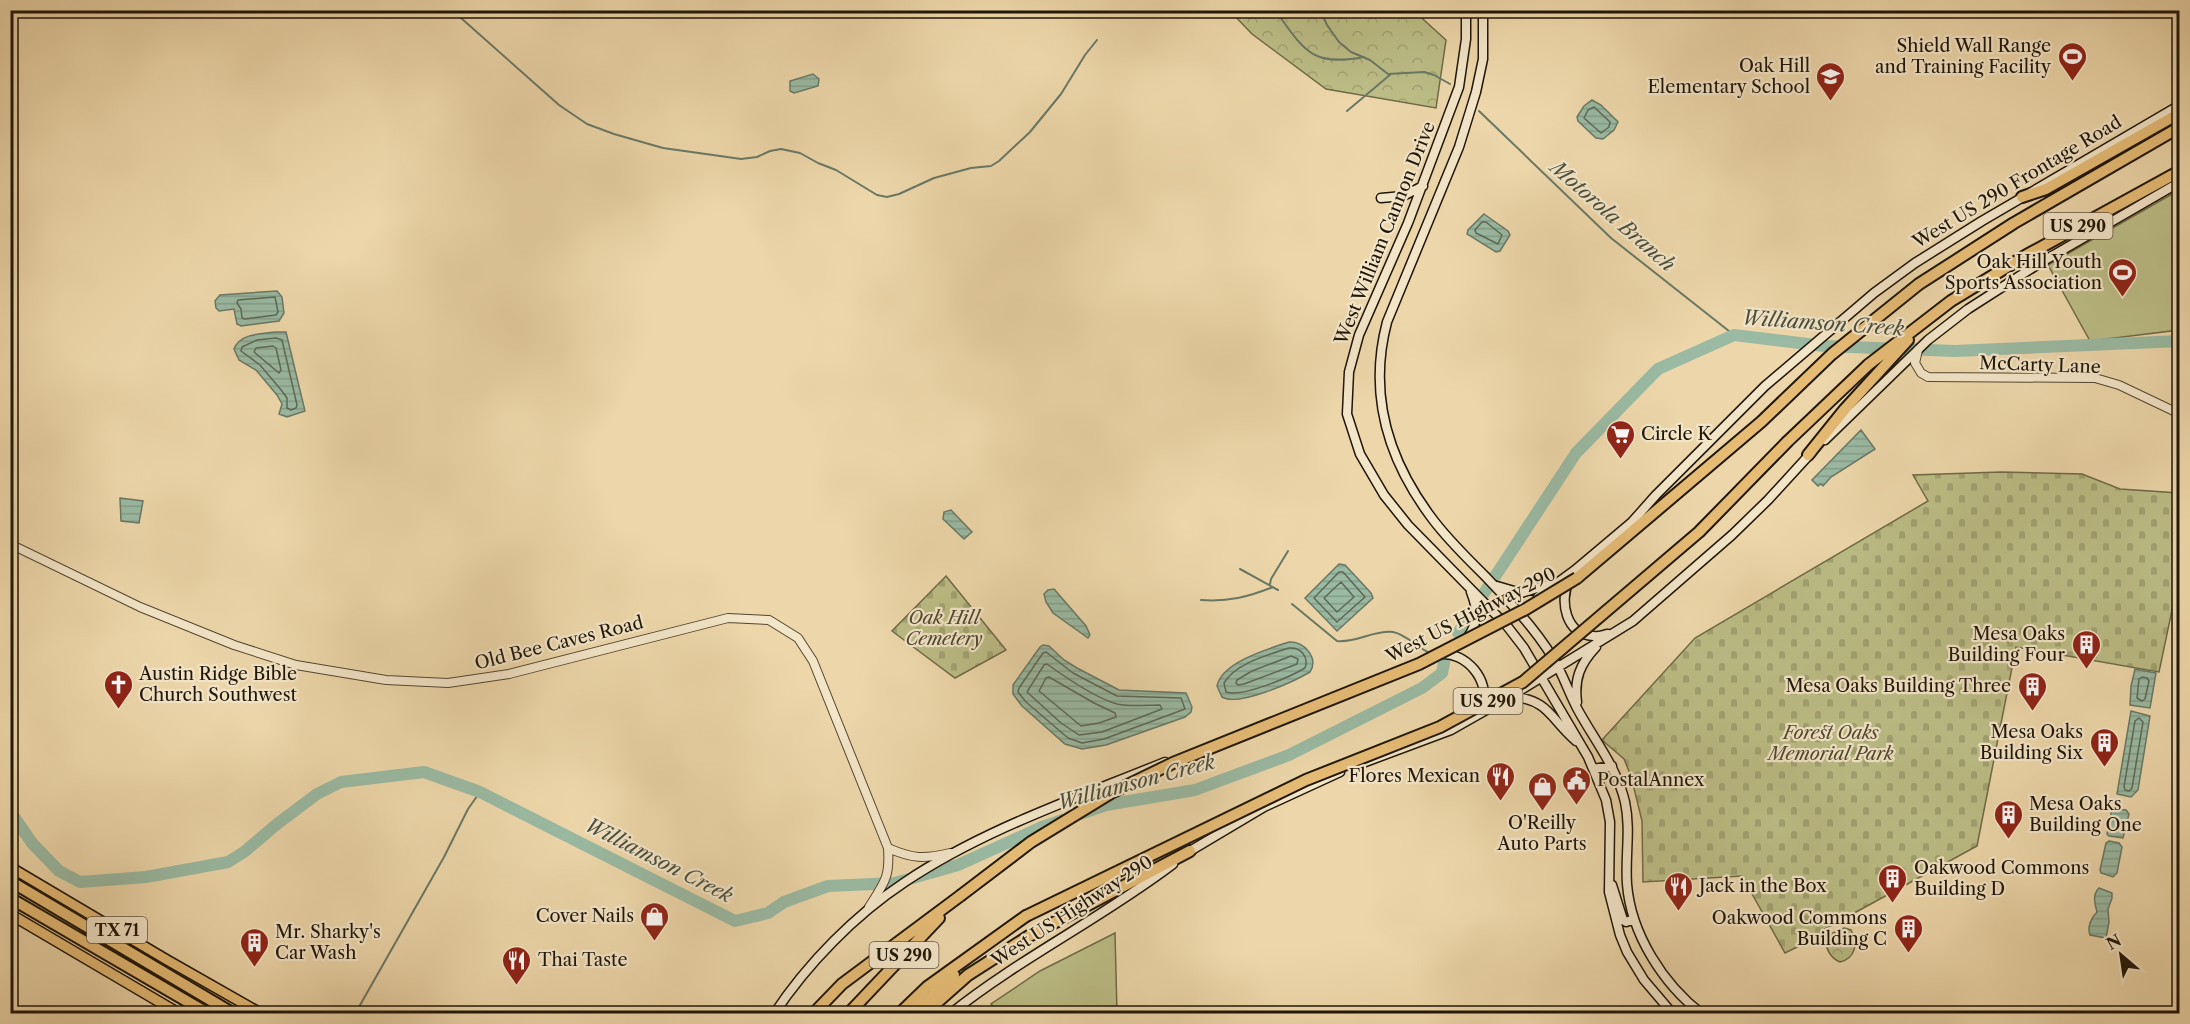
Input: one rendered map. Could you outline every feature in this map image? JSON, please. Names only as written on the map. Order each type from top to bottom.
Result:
[{"type":"highway","points":[[2022,197],[2046,189],[2180,113]]},
{"type":"highway","name":"West US Highway 290","points":[[848,1014],[960,896],[1031,842],[1111,793],[1173,763],[1419,664],[1526,609],[1577,578],[1761,422],[1832,354],[1919,284],[2014,223],[2180,127]]},
{"type":"highway","name":"West US Highway 290","points":[[899,1014],[927,987],[1026,916],[1306,780],[1440,727],[1523,682],[1699,532],[1788,441],[1868,365],[1927,318],[2025,256],[2180,171]]},
{"type":"highway","points":[[1808,455],[1845,409],[1927,318]]},
{"type":"highway","points":[[924,1014],[968,975],[1029,936],[1190,851]]},
{"type":"highway","name":"TX 71","points":[[10,881],[234,1014]]},
{"type":"highway","points":[[813,1014],[842,984],[960,896]]},
{"type":"highway","name":"TX 71","points":[[10,898],[209,1014]]},
{"type":"highway","points":[[912,1014],[981,950]]},
{"type":"main road","name":"West William Cannon Drive","points":[[1466,10],[1466,35],[1459,87],[1423,186],[1359,335],[1349,372],[1347,414],[1360,454],[1384,495],[1408,525],[1501,620],[1524,648],[1581,745],[1606,800],[1610,822],[1608,876],[1614,916],[1627,952],[1653,992],[1673,1014]]},
{"type":"main road","name":"West William Cannon Drive","points":[[1482,10],[1483,59],[1476,92],[1459,147],[1387,322],[1379,368],[1381,404],[1385,427],[1401,468],[1431,518],[1536,633],[1557,666],[1579,712],[1612,766]]},
{"type":"main road","points":[[1466,35],[1483,37]]},
{"type":"main road","name":"West US 290 Frontage Road","points":[[1575,570],[1632,522],[1785,369],[1874,292],[1915,262],[2180,105]]},
{"type":"main road","name":"West US Highway 290","points":[[950,1014],[982,988],[1116,903],[1190,851],[1281,798],[1333,775],[1451,730],[1633,621],[1706,559],[1768,500],[1808,455],[1943,327],[1993,291],[2180,182]]},
{"type":"main road","points":[[1381,198],[1397,198],[1423,186]]},
{"type":"main road","points":[[1575,570],[1566,586],[1564,598],[1567,616],[1577,631],[1593,636],[1613,633]]},
{"type":"main road","points":[[774,1014],[790,990],[817,959],[867,911],[905,882],[958,850],[1168,760],[1429,655],[1517,611],[1575,570]]},
{"type":"main road","points":[[1492,584],[1521,593],[1561,579]]},
{"type":"main road","points":[[1468,637],[1475,627],[1477,618],[1475,602],[1470,589]]},
{"type":"main road","points":[[1579,712],[1576,681],[1579,670],[1587,656],[1603,639]]},
{"type":"main road","points":[[1429,655],[1452,653],[1472,666],[1482,684],[1485,697],[1483,705],[1473,717]]},
{"type":"main road","points":[[1511,696],[1539,703],[1550,711],[1568,734],[1581,745]]},
{"type":"main road","points":[[1593,769],[1612,766],[1623,796],[1627,816],[1627,882],[1634,919],[1666,978],[1702,1014]]},
{"type":"main road","name":"TX 71","points":[[10,867],[262,1014]]},
{"type":"main road","points":[[1608,876],[1623,920],[1626,922],[1634,919]]},
{"type":"main road","points":[[10,914],[180,1014]]},
{"type":"street","name":"McCarty Lane","points":[[1918,349],[1915,363],[1921,373],[1928,377],[2095,378],[2119,385],[2180,414]]},
{"type":"street","name":"Old Bee Caves Road","points":[[10,544],[140,607],[234,645],[296,665],[386,680],[448,683],[509,674],[728,618],[769,620],[798,638],[813,661],[888,848],[890,868],[886,882],[867,911]]},
{"type":"street","points":[[888,848],[922,859],[958,850]]},
{"type":"green space","points":[[1230,11],[1414,11],[1446,40],[1436,108],[1326,89],[1252,34]]},
{"type":"green space","name":"Oak Hill Youth Sports Association","points":[[2179,190],[2179,330],[2090,341],[2048,265]]},
{"type":"green space","name":"Forest Oaks Memorial Park","points":[[2001,472],[2082,474],[2120,489],[2179,493],[2179,577],[2159,672],[2016,647],[1977,846],[1785,953],[1742,876],[1643,882],[1642,821],[1631,776],[1624,759],[1602,740],[1695,638],[1928,501],[1913,475]]},
{"type":"green space","name":"Oak Hill Cemetery","points":[[946,576],[1006,650],[955,678],[892,631]]},
{"type":"green space","points":[[1844,928],[1851,930],[1855,945],[1852,954],[1840,962],[1830,953],[1826,940],[1833,933]]},
{"type":"green space","points":[[1115,933],[1117,1013],[998,1013],[991,1004],[1040,971]]},
{"type":"water","points":[[813,74],[819,79],[818,86],[794,93],[790,91],[790,81]]},
{"type":"water","points":[[1592,100],[1601,105],[1618,122],[1614,130],[1603,139],[1596,138],[1578,121],[1577,117],[1584,106]]},
{"type":"water","points":[[1484,214],[1508,231],[1510,235],[1500,251],[1496,252],[1467,234],[1468,230]]},
{"type":"water","points":[[277,291],[282,297],[284,313],[279,321],[241,326],[237,324],[234,309],[219,311],[216,308],[215,301],[220,295]]},
{"type":"water","points":[[286,332],[305,411],[287,417],[279,414],[282,404],[277,395],[256,370],[239,360],[234,349],[246,337]]},
{"type":"water","points":[[1861,430],[1875,449],[1831,477],[1823,486],[1821,484],[1818,486],[1812,480]]},
{"type":"water","points":[[120,498],[143,501],[139,523],[121,521]]},
{"type":"water","points":[[951,510],[972,532],[964,539],[943,519],[944,512]]},
{"type":"water","points":[[1339,564],[1345,565],[1373,598],[1337,631],[1305,598]]},
{"type":"water","points":[[1054,589],[1086,626],[1090,635],[1088,638],[1053,613],[1044,594]]},
{"type":"water","points":[[1289,642],[1300,644],[1308,651],[1313,661],[1310,672],[1279,687],[1252,696],[1240,699],[1222,697],[1217,686],[1227,670],[1247,658]]},
{"type":"water","points":[[1043,645],[1049,646],[1077,668],[1119,690],[1186,693],[1192,707],[1191,712],[1185,717],[1106,745],[1082,749],[1065,744],[1022,706],[1013,694],[1013,685]]},
{"type":"water","points":[[2135,669],[2156,673],[2150,708],[2130,705]]},
{"type":"water","points":[[2131,711],[2150,716],[2138,790],[2131,797],[2117,794]]},
{"type":"water","points":[[2112,809],[2126,810],[2129,814],[2123,838],[2107,834]]},
{"type":"water","points":[[2109,841],[2119,843],[2122,847],[2117,873],[2113,877],[2101,873],[2100,870],[2106,843]]},
{"type":"water","points":[[2099,888],[2112,893],[2108,909],[2109,922],[2106,938],[2090,935],[2089,932],[2090,923],[2097,912],[2095,897]]},
{"type":"waterway","points":[[452,10],[559,105],[587,124],[663,148],[741,159],[757,157],[781,149],[800,153],[836,170],[877,195],[887,197],[934,178],[971,168],[991,166],[999,161],[1030,132],[1061,94],[1097,40]]},
{"type":"waterway","points":[[1275,10],[1294,36],[1310,52],[1332,60],[1364,57]]},
{"type":"waterway","name":"Motorola Branch","points":[[1320,10],[1339,42],[1351,52],[1370,60],[1388,74],[1424,72],[1450,84]]},
{"type":"waterway","points":[[1347,111],[1391,74]]},
{"type":"waterway","name":"Motorola Branch","points":[[1479,111],[1611,238],[1734,335]]},
{"type":"waterway","name":"Williamson Creek","points":[[1458,633],[1576,453],[1658,369],[1734,335],[1824,346],[1955,351],[2180,341]]},
{"type":"waterway","points":[[1270,584],[1288,551]]},
{"type":"waterway","points":[[1240,569],[1278,590]]},
{"type":"waterway","points":[[1201,600],[1238,598],[1273,587]]},
{"type":"waterway","points":[[1292,604],[1337,641],[1393,632],[1402,635],[1430,653]]},
{"type":"waterway","name":"Williamson Creek","points":[[1080,814],[1106,805],[1195,790],[1289,755],[1422,688],[1442,673],[1445,658]]},
{"type":"waterway","name":"Williamson Creek","points":[[10,811],[32,843],[59,871],[80,882],[146,877],[228,862],[317,794],[341,782],[424,772],[480,792],[735,921],[768,913],[784,902],[828,886],[895,883],[958,865],[1042,827],[1063,820]]},
{"type":"waterway","points":[[355,1014],[444,857],[468,809],[480,792]]},
{"type":"place","name":"Shield Wall Range and Training Facility","points":[[2072,82]]},
{"type":"place","name":"Oak Hill Elementary School","points":[[1831,102]]},
{"type":"place","name":"Oak Hill Youth Sports Association","points":[[2123,298]]},
{"type":"place","name":"Circle K","points":[[1620,460]]},
{"type":"place","name":"Mesa Oaks Building Four","points":[[2086,670]]},
{"type":"place","name":"Austin Ridge Bible Church Southwest","points":[[118,710]]},
{"type":"place","name":"Mesa Oaks Building Three","points":[[2032,712]]},
{"type":"place","name":"Mesa Oaks Building Six","points":[[2104,768]]},
{"type":"place","name":"Flores Mexican","points":[[1501,802]]},
{"type":"place","name":"PostalAnnex","points":[[1576,806]]},
{"type":"place","name":"O'Reilly Auto Parts","points":[[1542,812]]},
{"type":"place","name":"Mesa Oaks Building One","points":[[2008,840]]},
{"type":"place","name":"Oakwood Commons Building D","points":[[1893,904]]},
{"type":"place","name":"Jack in the Box","points":[[1678,912]]},
{"type":"place","name":"Cover Nails","points":[[655,942]]},
{"type":"place","name":"Oakwood Commons Building C","points":[[1908,954]]},
{"type":"place","name":"Mr. Sharky's Car Wash","points":[[254,968]]},
{"type":"place","name":"Thai Taste","points":[[517,986]]}]
